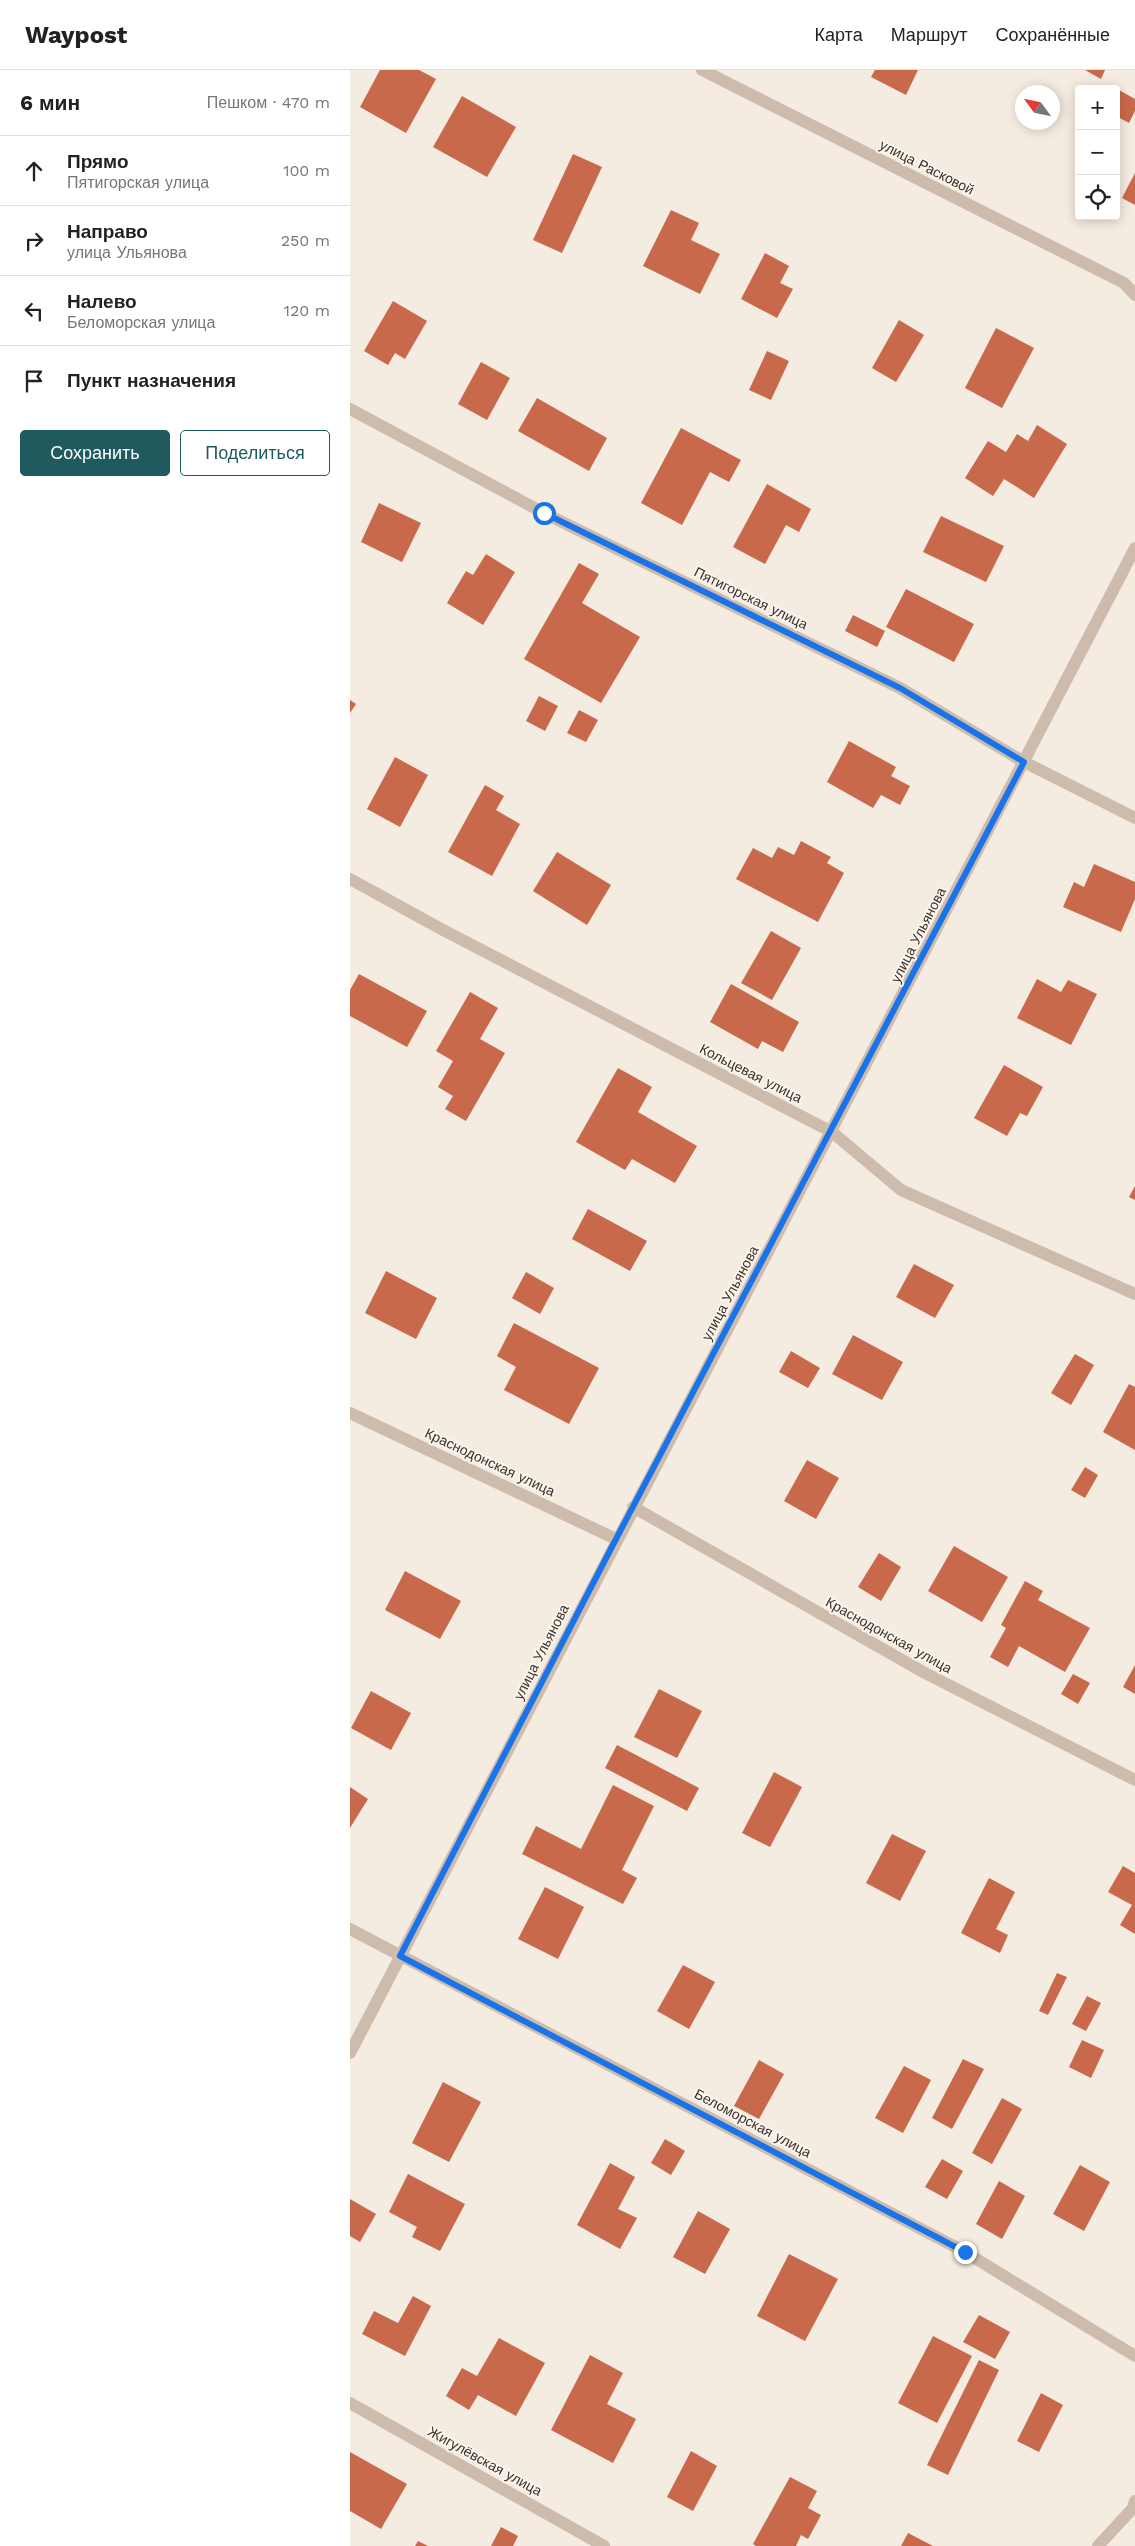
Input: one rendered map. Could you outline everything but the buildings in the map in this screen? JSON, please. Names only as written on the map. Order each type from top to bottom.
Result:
[{"type":"street","name":"улица Расковой","points":[[702,70],[1124,284],[1135,295]]},
{"type":"street","name":"Пятигорская улица","points":[[350,409],[544,513],[900,688],[1024,762],[1135,818]]},
{"type":"street","name":"улица Ульянова","points":[[350,2053],[616,1539],[832,1132],[1135,548]]},
{"type":"street","name":"Кольцевая улица","points":[[350,879],[443,930],[832,1132],[901,1190],[1135,1294]]},
{"type":"street","name":"Краснодонская улица","points":[[350,1413],[616,1539]]},
{"type":"street","name":"Краснодонская улица","points":[[633,1507],[925,1673],[1135,1780]]},
{"type":"street","name":"Беломорская улица","points":[[350,1929],[965,2252],[1135,2356]]},
{"type":"street","name":"Жигулёвская улица","points":[[350,2403],[604,2546]]},
{"type":"street","points":[[1098,2546],[1133,2508],[1135,2501]]},
{"type":"route","points":[[544,513],[900,688],[1024,762],[832,1132],[616,1539],[400,1956],[965,2252]]}]
